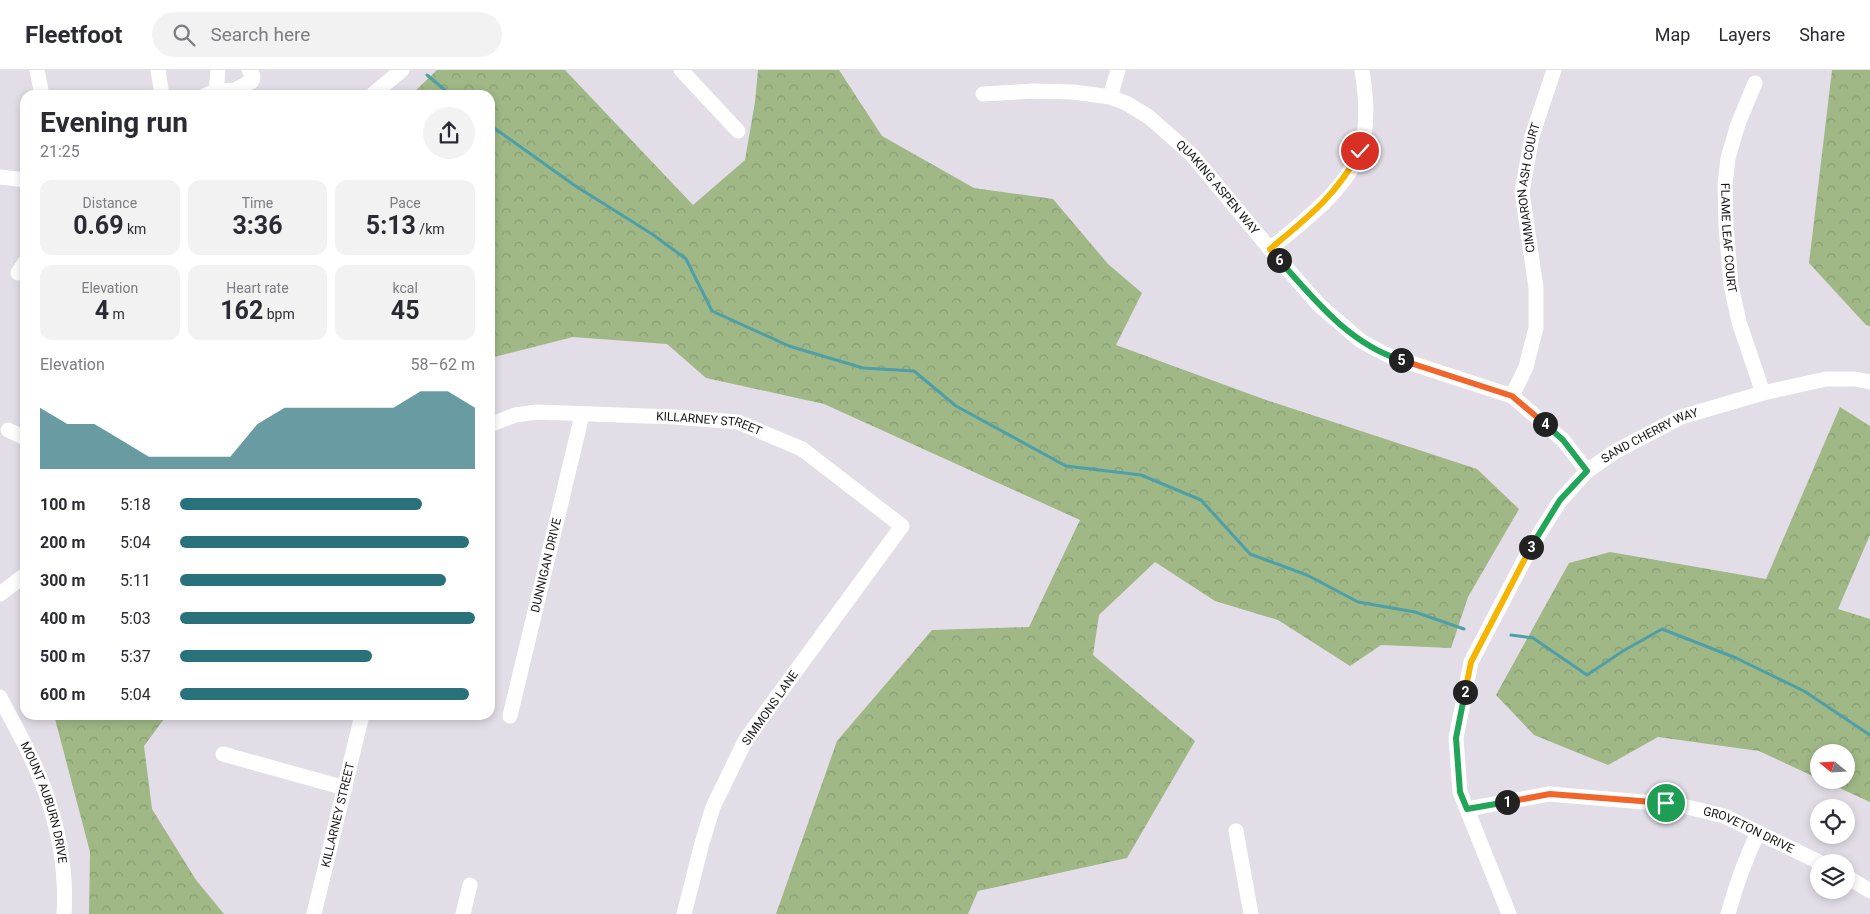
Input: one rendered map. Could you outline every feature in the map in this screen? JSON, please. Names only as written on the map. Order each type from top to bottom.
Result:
[{"type":"street","points":[[37,70],[41,90]]},
{"type":"street","points":[[158,70],[161,90]]},
{"type":"street","points":[[212,90],[218,70]]},
{"type":"street","points":[[235,90],[252,81],[250,70]]},
{"type":"street","points":[[378,90],[402,70]]},
{"type":"street","points":[[1110,98],[1118,70]]},
{"type":"street","points":[[1270,249],[1331,196],[1350,171],[1360,151],[1365,126],[1362,70]]},
{"type":"street","name":"CIMMARON ASH COURT","points":[[1512,396],[1526,367],[1536,328],[1536,288],[1522,192],[1532,136],[1554,70]]},
{"type":"street","points":[[682,71],[738,131]]},
{"type":"street","name":"FLAME LEAF COURT","points":[[1755,83],[1738,124],[1728,158],[1725,185],[1730,285],[1739,322],[1763,393]]},
{"type":"street","name":"QUAKING ASPEN WAY","points":[[983,94],[1033,91],[1074,92],[1110,98],[1126,103],[1149,117],[1192,155],[1319,305],[1361,341],[1389,356],[1512,396],[1563,440],[1587,471]]},
{"type":"street","points":[[0,177],[20,179]]},
{"type":"street","name":"SAND CHERRY WAY","points":[[1509,914],[1460,792],[1456,738],[1471,662],[1532,545],[1560,500],[1587,471],[1616,451],[1681,417],[1763,393],[1826,379],[1870,382]]},
{"type":"street","name":"KILLARNEY STREET","points":[[495,423],[515,415],[536,412],[674,417],[738,422],[802,449],[902,526]]},
{"type":"street","name":"DUNNIGAN DRIVE","points":[[510,716],[582,415]]},
{"type":"street","points":[[8,430],[20,436]]},
{"type":"street","name":"SIMMONS LANE","points":[[684,914],[713,807],[746,739],[902,526]]},
{"type":"street","points":[[0,594],[20,579]]},
{"type":"street","name":"MOUNT AUBURN DRIVE","points":[[0,697],[42,781],[48,799],[65,883],[64,914]]},
{"type":"street","name":"KILLARNEY STREET","points":[[314,914],[361,720]]},
{"type":"street","points":[[223,754],[345,788]]},
{"type":"street","name":"GROVETON DRIVE","points":[[1467,809],[1550,794],[1666,803],[1717,814],[1810,858]]},
{"type":"street","points":[[1236,831],[1251,914]]},
{"type":"street","points":[[1728,914],[1736,884],[1758,833]]},
{"type":"street","points":[[1855,882],[1870,891]]},
{"type":"street","points":[[463,914],[470,885]]},
{"type":"green space","points":[[437,70],[565,70],[693,205],[745,160],[755,102],[758,70],[839,70],[882,136],[974,188],[1053,199],[1108,264],[1142,293],[1116,345],[1266,400],[1477,469],[1519,509],[1468,597],[1451,648],[1381,645],[1350,666],[1278,620],[1215,601],[1155,562],[1099,615],[1093,655],[1195,741],[1127,858],[978,891],[968,914],[776,914],[837,741],[932,630],[1029,627],[1080,520],[824,404],[706,378],[667,344],[573,337],[495,357],[495,90],[416,90]]},
{"type":"green space","points":[[1832,70],[1870,70],[1870,326],[1866,325],[1809,263]]},
{"type":"green space","points":[[1840,407],[1870,426],[1870,535],[1838,609],[1870,619],[1870,802],[1842,789],[1855,789],[1855,744],[1810,744],[1810,775],[1759,751],[1658,737],[1608,765],[1534,735],[1496,695],[1569,563],[1610,552],[1766,579]]},
{"type":"green space","points":[[55,720],[163,720],[144,746],[152,809],[196,880],[224,914],[89,914],[90,852]]},
{"type":"waterway","points":[[427,75],[445,90]]},
{"type":"waterway","points":[[495,129],[574,185],[652,234],[686,259],[712,311],[789,346],[863,368],[914,371],[956,406],[1066,466],[1141,475],[1201,500],[1250,554],[1307,575],[1358,602],[1415,612],[1464,629]]},
{"type":"waterway","points":[[1511,635],[1533,638],[1587,675],[1623,651],[1662,629],[1736,658],[1804,691],[1870,735]]},
{"type":"route","points":[[1360,151],[1350,171],[1331,196],[1270,249],[1319,305],[1361,341],[1389,356],[1512,396],[1563,440],[1587,471],[1560,500],[1532,545],[1471,662],[1456,738],[1460,792],[1467,809],[1550,794],[1666,803]]}]
